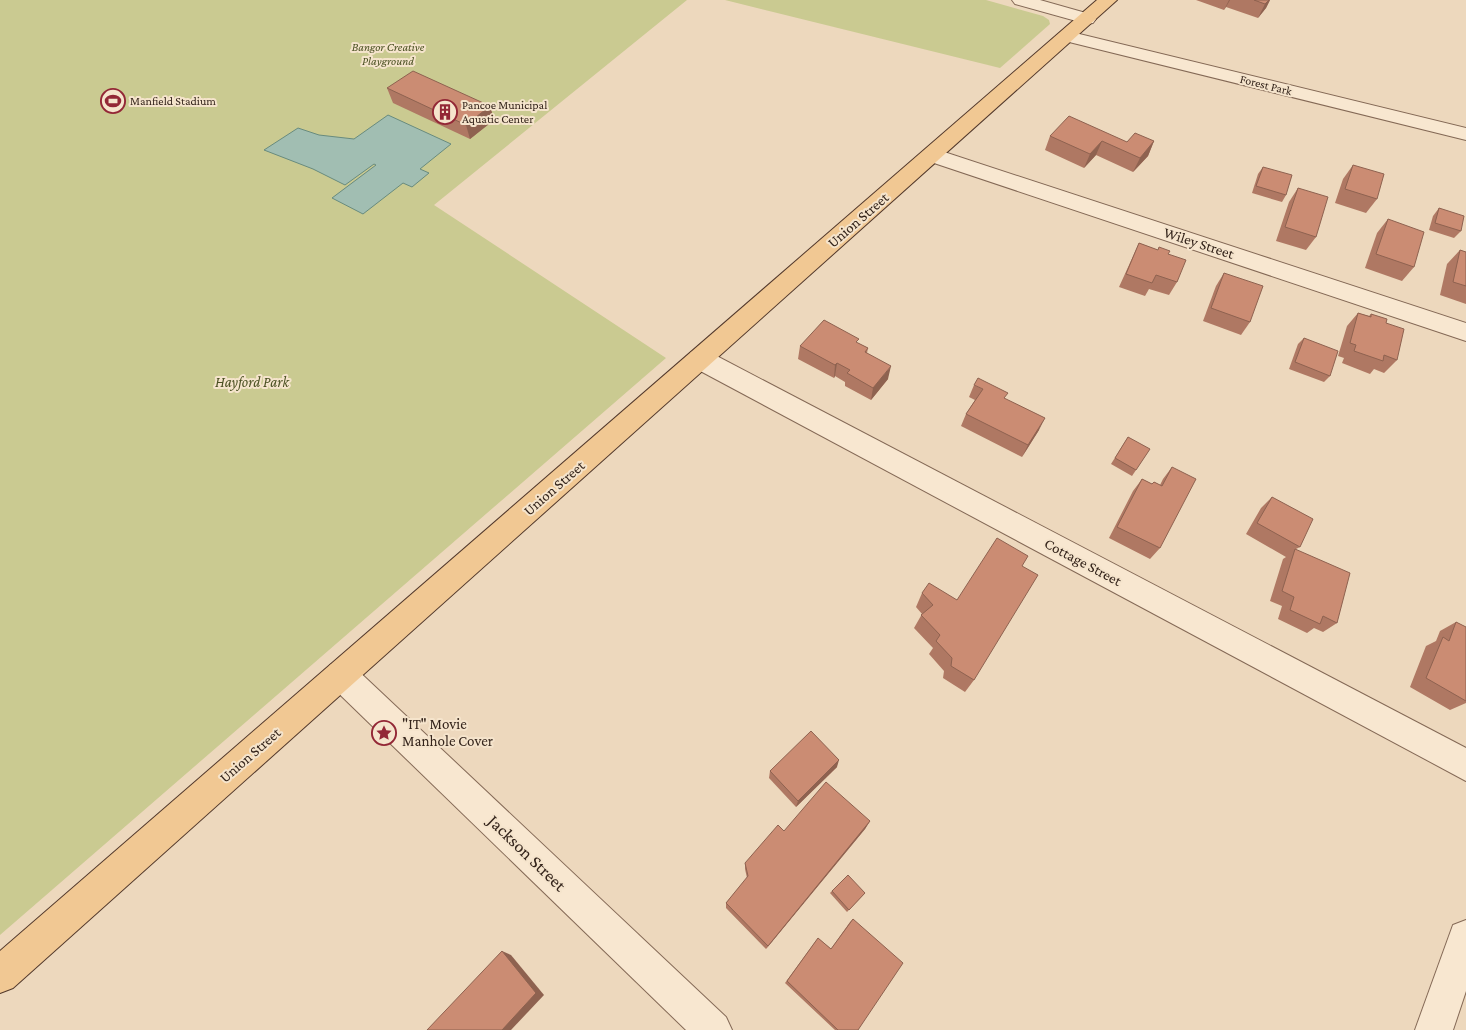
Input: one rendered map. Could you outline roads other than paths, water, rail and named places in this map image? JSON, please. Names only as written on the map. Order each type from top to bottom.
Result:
[{"type":"main road","name":"Union Street","points":[[0,975],[1108,0]]},
{"type":"street","points":[[1021,0],[1087,19]]},
{"type":"street","name":"Forest Park","points":[[1067,36],[1466,134]]},
{"type":"street","name":"Wiley Street","points":[[932,155],[1466,332]]},
{"type":"street","name":"Cottage Street","points":[[700,359],[1466,765]]},
{"type":"street","name":"Jackson Street","points":[[341,675],[713,1030]]},
{"type":"street","points":[[1434,1030],[1466,938]]},
{"type":"place","name":"Manfield Stadium","points":[[113,101]]},
{"type":"place","name":"Pancoe Municipal Aquatic Center","points":[[445,112]]},
{"type":"place","name":"\"IT\" Movie Manhole Cover","points":[[384,733]]},
{"type":"park label","name":"Bangor Creative Playground","points":[[388,54]]},
{"type":"park label","name":"Hayford Park","points":[[252,382]]}]
